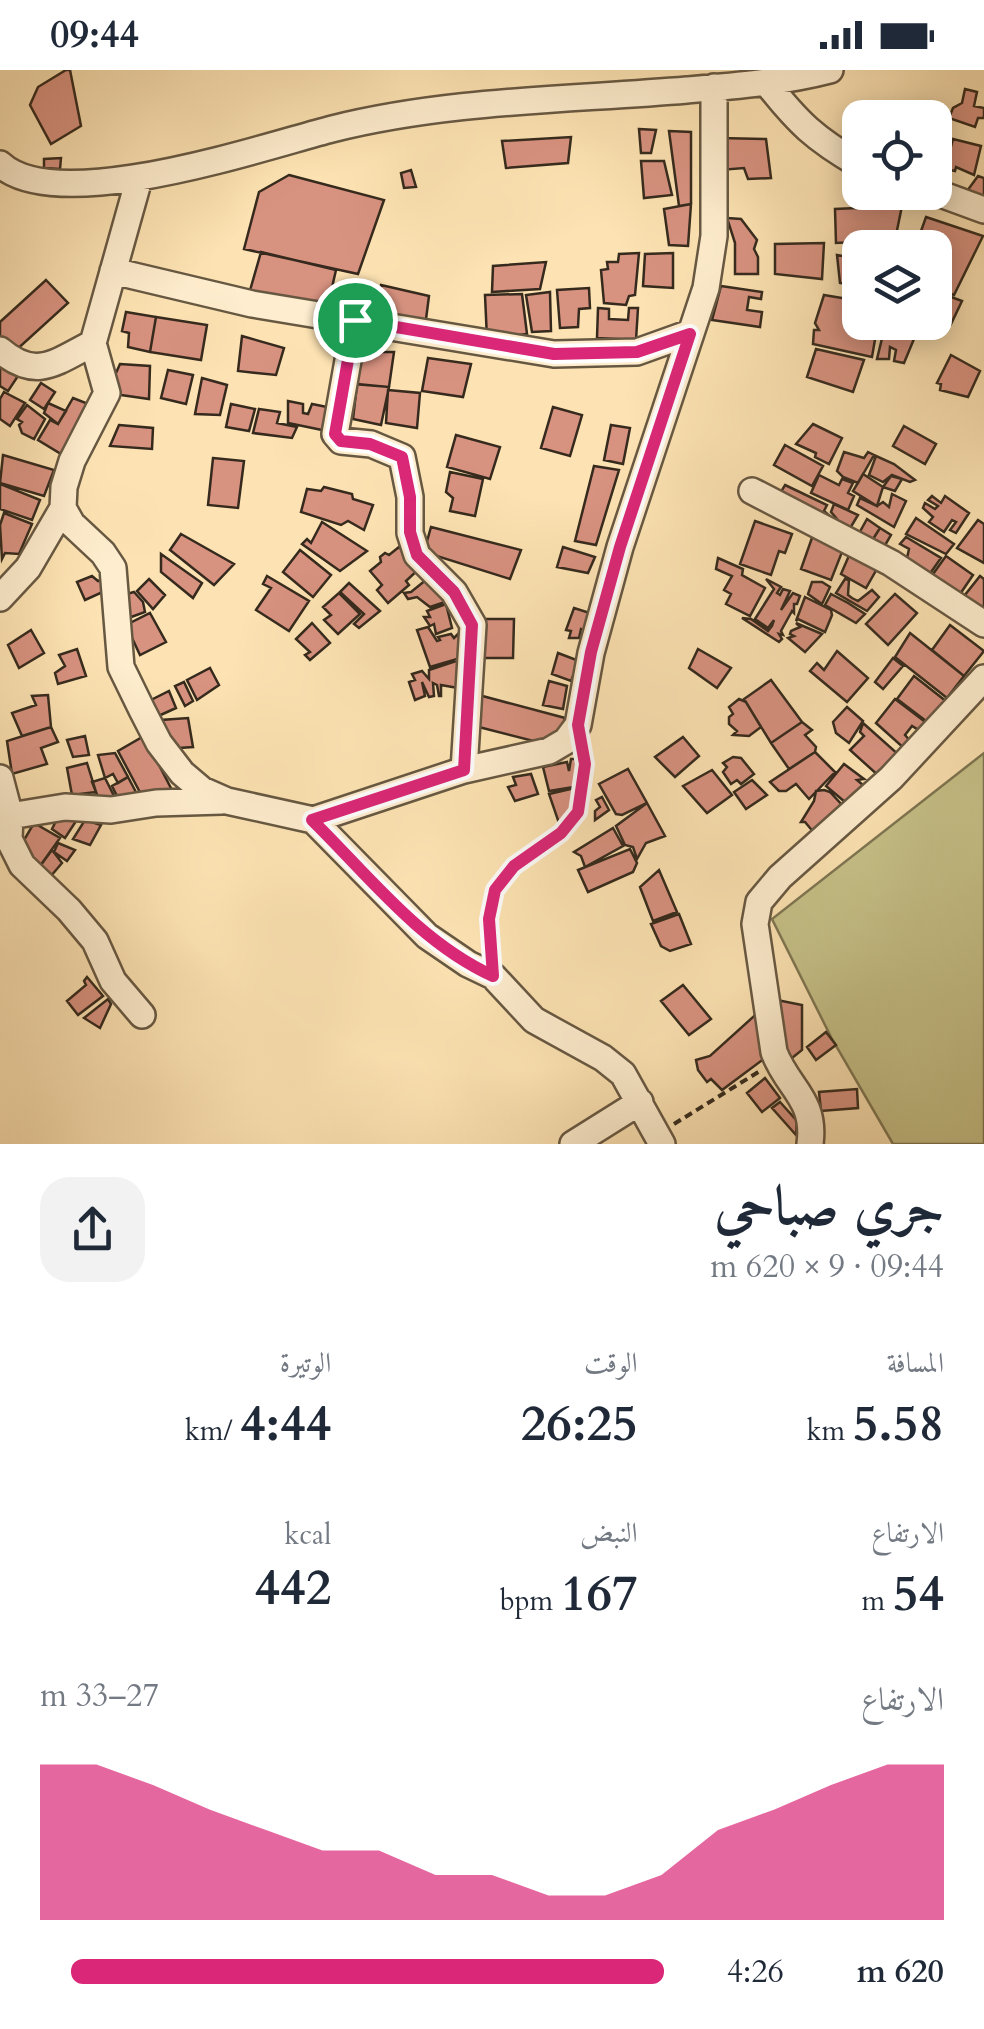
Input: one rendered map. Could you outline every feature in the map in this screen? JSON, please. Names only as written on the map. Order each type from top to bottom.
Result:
[{"type":"street","points":[[0,164],[35,182],[139,179],[402,114],[470,105],[714,88],[830,70]]},
{"type":"street","points":[[766,82],[798,123],[842,154]]},
{"type":"street","points":[[63,508],[72,524],[113,568],[121,667],[159,743],[202,790],[227,801],[312,820],[464,770],[549,752],[566,741],[578,725],[591,652],[620,547],[706,288],[714,236],[714,88]]},
{"type":"street","points":[[0,598],[28,568],[63,508],[64,487],[72,462],[107,393],[93,343],[139,179]]},
{"type":"street","points":[[952,198],[984,210]]},
{"type":"street","points":[[113,271],[252,304],[554,354],[637,352],[690,334]]},
{"type":"street","points":[[355,320],[335,434],[341,441],[370,444],[402,457],[410,497],[410,532],[417,555],[454,592],[472,625],[464,770]]},
{"type":"street","points":[[0,350],[17,364],[48,366],[93,343]]},
{"type":"street","points":[[752,490],[891,563],[984,624]]},
{"type":"street","points":[[810,1144],[808,1106],[777,1061],[756,924],[759,902],[780,878],[891,778],[984,678]]},
{"type":"street","points":[[0,778],[6,835],[22,865],[95,941],[113,982],[142,1014]]},
{"type":"street","points":[[6,835],[65,806],[111,810],[156,802],[227,801]]},
{"type":"street","points":[[312,820],[427,936],[493,976],[534,1020],[623,1074],[660,1139]]},
{"type":"street","points":[[573,1144],[640,1102]]},
{"type":"path","points":[[493,976],[489,919],[495,890],[514,866],[561,833],[578,812],[585,764],[578,725]]},
{"type":"path","points":[[660,1139],[777,1061]]},
{"type":"shaded area","points":[[984,753],[984,1144],[893,1144],[832,1039],[772,919]]},
{"type":"building","points":[[70,70],[81,126],[51,144],[30,105],[38,87]]},
{"type":"building","points":[[965,89],[977,92],[974,106],[984,108],[984,118],[978,118],[975,127],[952,119],[953,108],[962,103]]},
{"type":"building","points":[[639,129],[656,130],[651,153],[641,153]]},
{"type":"building","points":[[669,131],[691,132],[691,204],[679,206]]},
{"type":"building","points":[[571,137],[568,163],[506,168],[502,141]]},
{"type":"building","points":[[719,138],[766,139],[771,178],[748,179],[744,168],[720,170]]},
{"type":"building","points":[[953,139],[981,146],[974,175],[956,167],[952,170]]},
{"type":"building","points":[[61,158],[60,169],[44,168],[44,159]]},
{"type":"building","points":[[641,161],[664,161],[672,195],[644,198]]},
{"type":"building","points":[[411,170],[416,187],[404,188],[401,173]]},
{"type":"building","points":[[289,175],[384,200],[358,274],[244,249],[259,192]]},
{"type":"building","points":[[978,176],[984,178],[984,201],[967,191]]},
{"type":"building","points":[[691,204],[688,246],[669,245],[664,209]]},
{"type":"building","points":[[835,209],[901,210],[897,230],[842,230],[842,243],[836,243]]},
{"type":"building","points":[[926,217],[983,236],[954,295],[952,230],[921,230]]},
{"type":"building","points":[[727,218],[741,219],[757,240],[754,249],[758,274],[735,274],[735,243]]},
{"type":"building","points":[[824,243],[822,279],[775,274],[775,244]]},
{"type":"building","points":[[261,252],[336,270],[328,305],[249,294]]},
{"type":"building","points":[[639,253],[635,295],[629,296],[626,305],[604,303],[601,270],[608,269],[607,262],[618,262],[619,254]]},
{"type":"building","points":[[673,253],[673,288],[643,286],[645,254]]},
{"type":"building","points":[[837,255],[842,256],[840,283]]},
{"type":"building","points":[[546,262],[540,289],[492,292],[493,266]]},
{"type":"building","points":[[46,280],[68,303],[13,353],[0,338],[0,322]]},
{"type":"building","points":[[381,285],[429,296],[425,327],[375,319]]},
{"type":"building","points":[[721,286],[762,292],[761,299],[749,297],[747,310],[762,312],[760,327],[712,320]]},
{"type":"building","points":[[589,288],[590,308],[579,309],[578,327],[560,328],[557,290]]},
{"type":"building","points":[[550,292],[551,331],[532,332],[526,295]]},
{"type":"building","points":[[522,294],[527,334],[487,339],[485,295]]},
{"type":"building","points":[[824,295],[842,298],[842,340],[875,340],[872,357],[813,344],[814,330],[819,330],[815,323]]},
{"type":"building","points":[[952,297],[962,301],[952,322]]},
{"type":"building","points":[[598,308],[609,309],[609,319],[628,320],[629,308],[638,308],[636,340],[597,338]]},
{"type":"building","points":[[126,312],[156,317],[150,352],[128,347],[129,333],[122,331]]},
{"type":"building","points":[[156,317],[207,325],[201,360],[150,352]]},
{"type":"building","points":[[242,336],[284,348],[276,375],[238,371]]},
{"type":"building","points":[[882,340],[914,340],[904,363],[894,361],[896,350],[890,347],[889,359],[877,359]]},
{"type":"building","points":[[816,349],[864,360],[853,392],[807,377]]},
{"type":"building","points":[[360,352],[394,352],[389,387],[355,384]]},
{"type":"building","points":[[951,355],[980,371],[968,397],[940,390],[941,384],[937,383]]},
{"type":"building","points":[[428,358],[471,364],[463,397],[422,391]]},
{"type":"building","points":[[0,361],[20,373],[8,391],[0,386]]},
{"type":"building","points":[[120,364],[150,366],[149,399],[107,393]]},
{"type":"building","points":[[168,370],[193,375],[186,404],[161,398]]},
{"type":"building","points":[[202,378],[227,385],[220,415],[195,414]]},
{"type":"building","points":[[41,383],[55,392],[44,409],[30,400]]},
{"type":"building","points":[[357,384],[389,387],[381,425],[353,419]]},
{"type":"building","points":[[388,390],[420,393],[417,428],[386,423]]},
{"type":"building","points":[[4,392],[25,403],[10,426],[0,419]]},
{"type":"building","points":[[73,398],[91,405],[61,454],[38,440],[50,420],[58,424]]},
{"type":"building","points":[[288,401],[303,404],[303,413],[308,414],[312,404],[327,407],[322,430],[288,423]]},
{"type":"building","points":[[48,403],[66,411],[58,424],[44,413]]},
{"type":"building","points":[[231,404],[255,409],[249,431],[226,427]]},
{"type":"building","points":[[27,405],[45,419],[34,439],[22,433],[22,422],[17,419]]},
{"type":"building","points":[[553,407],[582,415],[570,456],[541,448]]},
{"type":"building","points":[[259,409],[280,412],[277,423],[297,427],[292,438],[253,433]]},
{"type":"building","points":[[813,424],[842,438],[829,464],[796,444]]},
{"type":"building","points":[[119,425],[153,428],[152,449],[110,446]]},
{"type":"building","points":[[611,425],[630,428],[623,464],[604,460]]},
{"type":"building","points":[[904,426],[936,444],[925,464],[893,446]]},
{"type":"building","points":[[456,435],[500,447],[490,479],[447,467]]},
{"type":"building","points":[[785,445],[823,466],[812,486],[774,465]]},
{"type":"building","points":[[844,452],[864,458],[868,452],[874,455],[858,483],[837,471]]},
{"type":"building","points":[[3,455],[54,470],[44,496],[0,483]]},
{"type":"building","points":[[876,456],[915,480],[910,482],[892,475],[883,482],[869,475]]},
{"type":"building","points":[[213,458],[244,461],[238,508],[208,505]]},
{"type":"building","points":[[594,466],[619,470],[596,545],[575,541]]},
{"type":"building","points":[[450,472],[483,479],[475,516],[450,511],[453,498],[446,492]]},
{"type":"building","points":[[863,474],[883,487],[877,506],[853,491]]},
{"type":"building","points":[[819,475],[839,485],[842,479],[853,483],[848,493],[854,496],[848,510],[811,493]]},
{"type":"building","points":[[891,476],[902,479],[895,491],[883,487]]},
{"type":"building","points":[[0,484],[40,500],[32,520],[0,509]]},
{"type":"building","points":[[785,485],[827,505],[824,511],[832,518],[829,531],[776,500]]},
{"type":"building","points":[[324,487],[352,494],[353,499],[373,505],[364,530],[348,521],[341,525],[301,512],[307,489],[321,491]]},
{"type":"building","points":[[892,494],[906,501],[894,527],[857,505],[860,498],[889,507]]},
{"type":"building","points":[[932,496],[941,503],[945,496],[969,513],[956,533],[950,530],[956,522],[952,520],[944,532],[929,522],[933,517],[923,508],[925,503],[935,509],[938,506],[928,500]]},
{"type":"building","points":[[834,504],[858,515],[846,535],[834,529]]},
{"type":"building","points":[[4,513],[32,524],[19,554],[5,553],[2,559],[0,525]]},
{"type":"building","points":[[916,518],[954,544],[946,554],[906,534]]},
{"type":"building","points":[[867,519],[880,528],[868,547],[857,537]]},
{"type":"building","points":[[978,520],[984,524],[984,563],[957,548]]},
{"type":"building","points":[[755,521],[792,534],[785,553],[779,551],[771,575],[740,564]]},
{"type":"building","points":[[322,522],[367,551],[340,571],[302,544],[307,539],[311,543]]},
{"type":"building","points":[[431,527],[521,550],[510,579],[424,552]]},
{"type":"building","points":[[880,528],[891,535],[880,554],[868,547]]},
{"type":"building","points":[[181,534],[234,564],[214,585],[170,550]]},
{"type":"building","points":[[813,535],[844,547],[831,580],[801,569]]},
{"type":"building","points":[[906,537],[941,558],[924,582],[895,553],[907,558],[909,549],[900,544]]},
{"type":"building","points":[[399,547],[419,569],[406,581],[409,585],[388,603],[377,590],[382,585],[370,571],[381,562],[380,557]]},
{"type":"building","points":[[563,547],[595,557],[588,573],[557,567]]},
{"type":"building","points":[[300,550],[331,575],[313,597],[283,572]]},
{"type":"building","points":[[851,551],[878,567],[866,588],[841,574]]},
{"type":"building","points":[[161,554],[202,583],[193,598],[161,572]]},
{"type":"building","points":[[946,556],[973,575],[956,600],[928,581]]},
{"type":"building","points":[[718,558],[743,569],[742,575],[765,588],[750,616],[726,604],[731,594],[724,590],[732,576],[716,569]]},
{"type":"building","points":[[432,575],[451,600],[430,607],[417,597],[408,599],[404,593]]},
{"type":"building","points":[[92,576],[98,581],[104,579],[105,591],[85,600],[77,582]]},
{"type":"building","points":[[267,576],[309,601],[289,631],[256,610],[271,588],[263,584]]},
{"type":"building","points":[[980,576],[984,579],[984,621],[957,605]]},
{"type":"building","points":[[149,579],[165,595],[153,609],[137,591]]},
{"type":"building","points":[[766,579],[781,587],[777,593],[780,595],[783,589],[790,591],[781,610],[793,593],[800,596],[781,631],[783,635],[779,634],[779,642],[742,618],[751,619],[768,631],[772,626],[774,620],[768,628],[755,619],[774,589]]},
{"type":"building","points":[[845,579],[849,580],[848,595],[852,598],[858,601],[872,590],[879,597],[867,611],[836,593]]},
{"type":"building","points":[[812,582],[830,587],[822,604],[808,594]]},
{"type":"building","points":[[349,583],[380,611],[359,628],[354,624],[364,614],[340,592]]},
{"type":"building","points":[[134,592],[143,602],[145,612],[123,620],[116,597]]},
{"type":"building","points":[[339,593],[360,614],[338,634],[324,620],[331,615],[323,607]]},
{"type":"building","points":[[831,594],[865,614],[856,623],[825,605]]},
{"type":"building","points":[[895,594],[917,613],[888,645],[866,624]]},
{"type":"building","points":[[805,597],[831,610],[825,632],[796,621]]},
{"type":"building","points":[[446,604],[452,628],[436,634],[434,624],[430,626],[424,617],[430,617],[427,611]]},
{"type":"building","points":[[574,608],[593,614],[587,632],[581,629],[579,638],[569,638],[571,631],[566,630]]},
{"type":"building","points":[[150,613],[166,642],[140,655],[126,625]]},
{"type":"building","points":[[483,619],[514,619],[513,658],[482,658]]},
{"type":"building","points":[[312,623],[330,643],[310,660],[305,655],[310,652],[296,639]]},
{"type":"building","points":[[796,623],[822,634],[805,652],[788,638],[794,636],[791,631],[800,627]]},
{"type":"building","points":[[950,625],[984,651],[964,676],[932,650]]},
{"type":"building","points":[[428,627],[437,641],[438,637],[451,634],[454,638],[458,634],[464,657],[430,667],[417,630]]},
{"type":"building","points":[[31,630],[44,653],[19,668],[8,645]]},
{"type":"building","points":[[910,633],[964,676],[947,698],[895,657]]},
{"type":"building","points":[[77,649],[86,676],[58,684],[55,673],[65,666],[59,655]]},
{"type":"building","points":[[698,649],[731,668],[717,688],[689,668]]},
{"type":"building","points":[[837,651],[868,678],[847,702],[810,671],[817,663],[824,670]]},
{"type":"building","points":[[558,653],[579,661],[571,681],[552,674]]},
{"type":"building","points":[[893,658],[903,666],[883,689],[875,682]]},
{"type":"building","points":[[462,662],[458,688],[441,685],[439,696],[433,683],[434,696],[429,697],[422,682],[425,696],[415,700],[409,682],[415,680],[412,674],[422,671],[429,679],[429,670]]},
{"type":"building","points":[[210,668],[219,685],[197,700],[187,680]]},
{"type":"building","points":[[914,676],[947,702],[930,724],[897,699]]},
{"type":"building","points":[[771,680],[802,722],[771,743],[744,699]]},
{"type":"building","points":[[549,681],[567,686],[563,709],[543,705]]},
{"type":"building","points":[[184,682],[193,701],[185,706],[175,686]]},
{"type":"building","points":[[169,691],[176,708],[154,718],[147,702]]},
{"type":"building","points":[[475,694],[565,718],[557,747],[471,725]]},
{"type":"building","points":[[48,695],[51,727],[22,736],[12,713],[36,705],[32,696]]},
{"type":"building","points":[[739,699],[746,702],[761,727],[749,736],[733,735],[737,731],[729,724],[733,714],[729,707]]},
{"type":"building","points":[[895,699],[928,724],[922,732],[912,726],[905,735],[912,743],[906,750],[876,723]]},
{"type":"building","points":[[847,707],[863,721],[849,743],[836,733],[833,722]]},
{"type":"building","points":[[188,718],[193,747],[164,749],[161,720]]},
{"type":"building","points":[[802,722],[812,730],[805,735],[816,747],[815,752],[789,769],[771,743]]},
{"type":"building","points":[[863,723],[899,755],[880,777],[850,750],[864,736],[860,732]]},
{"type":"building","points":[[51,727],[58,742],[41,748],[47,764],[12,774],[7,741]]},
{"type":"building","points":[[85,736],[89,755],[73,757],[67,740]]},
{"type":"building","points":[[144,736],[174,794],[143,798],[118,751]]},
{"type":"building","points":[[683,737],[699,756],[675,777],[655,757]]},
{"type":"building","points":[[815,752],[835,772],[809,799],[796,784],[779,791],[770,782]]},
{"type":"building","points":[[115,753],[128,777],[118,783],[113,774],[105,778],[98,755]]},
{"type":"building","points":[[733,757],[741,758],[754,774],[741,784],[737,780],[731,784],[723,772],[727,767],[723,763]]},
{"type":"building","points":[[571,759],[578,759],[580,786],[549,791],[543,767],[567,762],[569,771]]},
{"type":"building","points":[[87,763],[96,792],[72,795],[67,768]]},
{"type":"building","points":[[844,764],[864,779],[857,780],[863,785],[845,802],[826,786]]},
{"type":"building","points":[[628,769],[647,803],[616,814],[599,784]]},
{"type":"building","points":[[712,770],[732,795],[707,813],[683,786]]},
{"type":"building","points":[[531,774],[538,794],[515,801],[508,787],[516,785],[513,777]]},
{"type":"building","points":[[128,777],[138,796],[119,800],[112,786]]},
{"type":"building","points":[[105,778],[117,802],[102,807],[92,782]]},
{"type":"building","points":[[752,780],[767,795],[746,809],[734,792]]},
{"type":"building","points":[[579,789],[578,812],[560,826],[549,794]]},
{"type":"building","points":[[824,790],[843,806],[815,834],[801,822],[816,791]]},
{"type":"building","points":[[602,797],[609,810],[595,820],[595,811],[600,807],[596,800]]},
{"type":"building","points":[[647,803],[665,836],[646,843],[637,859],[633,847],[625,845],[616,826]]},
{"type":"building","points":[[59,815],[80,815],[65,838],[52,829]]},
{"type":"building","points":[[85,820],[101,825],[90,845],[73,839]]},
{"type":"building","points":[[34,823],[60,838],[35,873],[17,852]]},
{"type":"building","points":[[613,828],[623,846],[585,867],[581,856],[574,852]]},
{"type":"building","points":[[58,843],[75,850],[67,861],[54,852]]},
{"type":"building","points":[[630,849],[637,863],[633,872],[588,892],[578,870]]},
{"type":"building","points":[[52,850],[62,863],[45,883],[35,873]]},
{"type":"building","points":[[659,870],[677,912],[653,921],[640,887]]},
{"type":"building","points":[[679,914],[691,944],[670,951],[661,946],[651,924]]},
{"type":"building","points":[[87,977],[103,996],[78,1015],[67,1001],[86,985]]},
{"type":"building","points":[[683,985],[711,1019],[689,1035],[661,1001]]},
{"type":"building","points":[[108,999],[111,1004],[100,1028],[84,1018]]},
{"type":"building","points":[[772,999],[802,1005],[802,1050],[787,1062]]},
{"type":"building","points":[[763,1008],[765,1058],[722,1090],[711,1079],[707,1082],[696,1060],[710,1056]]},
{"type":"building","points":[[826,1032],[836,1045],[816,1060],[807,1047]]},
{"type":"building","points":[[765,1078],[780,1098],[762,1112],[747,1093]]},
{"type":"building","points":[[857,1089],[858,1108],[821,1111],[819,1092]]},
{"type":"building","points":[[780,1102],[797,1121],[796,1135],[772,1108]]},
{"type":"route","points":[[355,320],[554,354],[637,352],[690,334],[620,547],[591,652],[578,725],[585,764],[578,812],[561,833],[514,866],[495,890],[489,919],[493,976],[427,936],[312,820],[464,770],[472,625],[454,592],[417,555],[410,532],[410,497],[402,457],[370,444],[341,441],[335,434],[355,320]]}]
